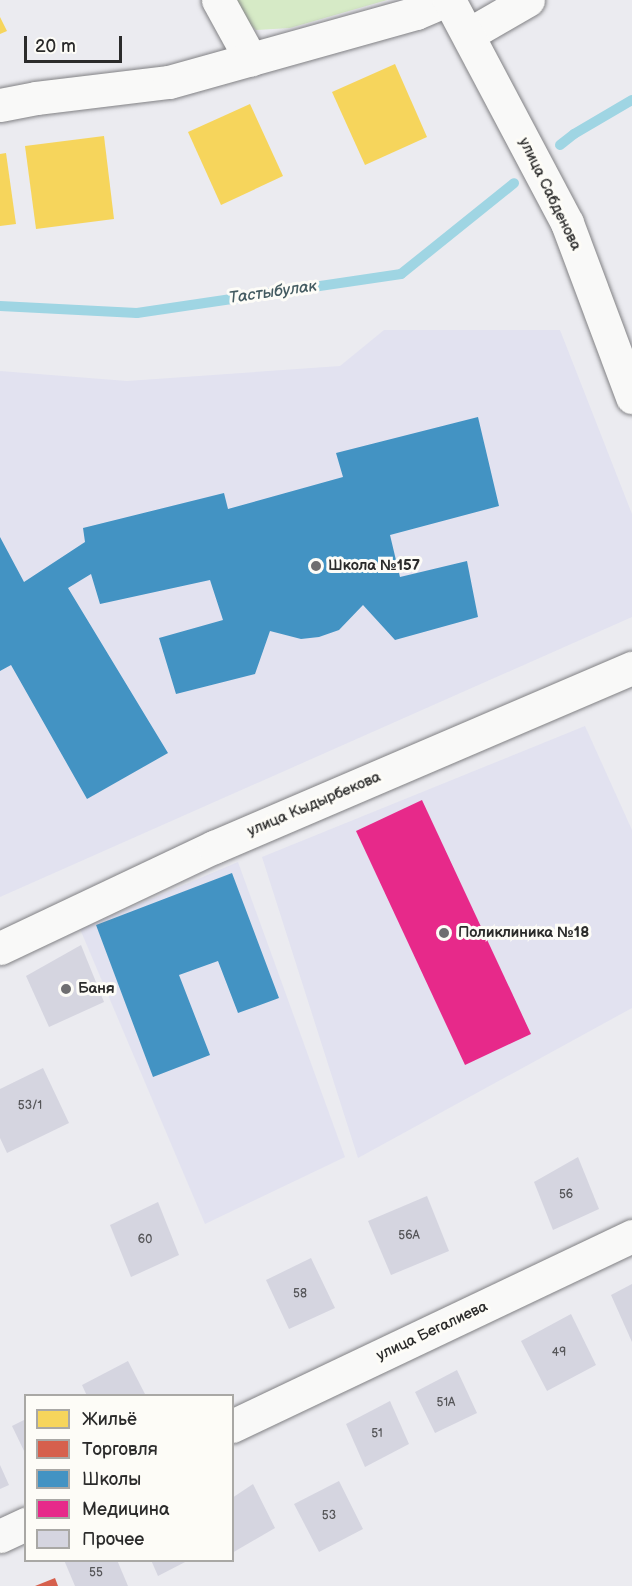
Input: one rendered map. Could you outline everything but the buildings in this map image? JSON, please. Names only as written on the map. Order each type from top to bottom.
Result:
[{"type":"street","points":[[218,0],[251,60]]},
{"type":"street","points":[[0,105],[36,98],[169,82],[416,13],[448,0]]},
{"type":"street","name":"улица Сабденова","points":[[448,0],[470,34],[567,223],[631,391]]},
{"type":"street","points":[[470,34],[528,0]]},
{"type":"street","name":"улица Кыдырбекова","points":[[0,948],[214,847],[632,668]]},
{"type":"street","name":"улица Бегалиева","points":[[234,1425],[632,1236]]},
{"type":"street","points":[[0,1536],[24,1525]]},
{"type":"shaded area","name":"Школа №157","points":[[384,330],[560,330],[632,514],[632,617],[0,897],[0,371],[127,381],[340,366]]},
{"type":"shaded area","points":[[585,726],[632,830],[632,1008],[358,1158],[262,857]]},
{"type":"shaded area","points":[[238,862],[345,1157],[205,1224],[80,929]]},
{"type":"green space","points":[[234,0],[387,0],[290,28],[256,30],[244,19]]},
{"type":"waterway","name":"Тастыбулак","points":[[560,145],[574,134],[632,100]]},
{"type":"waterway","name":"Тастыбулак","points":[[0,306],[137,313],[401,274],[514,183]]},
{"type":"place","name":"Школа №157","points":[[316,566]]},
{"type":"place","name":"Поликлиника №18","points":[[444,933]]},
{"type":"place","name":"Баня","points":[[66,989]]}]
